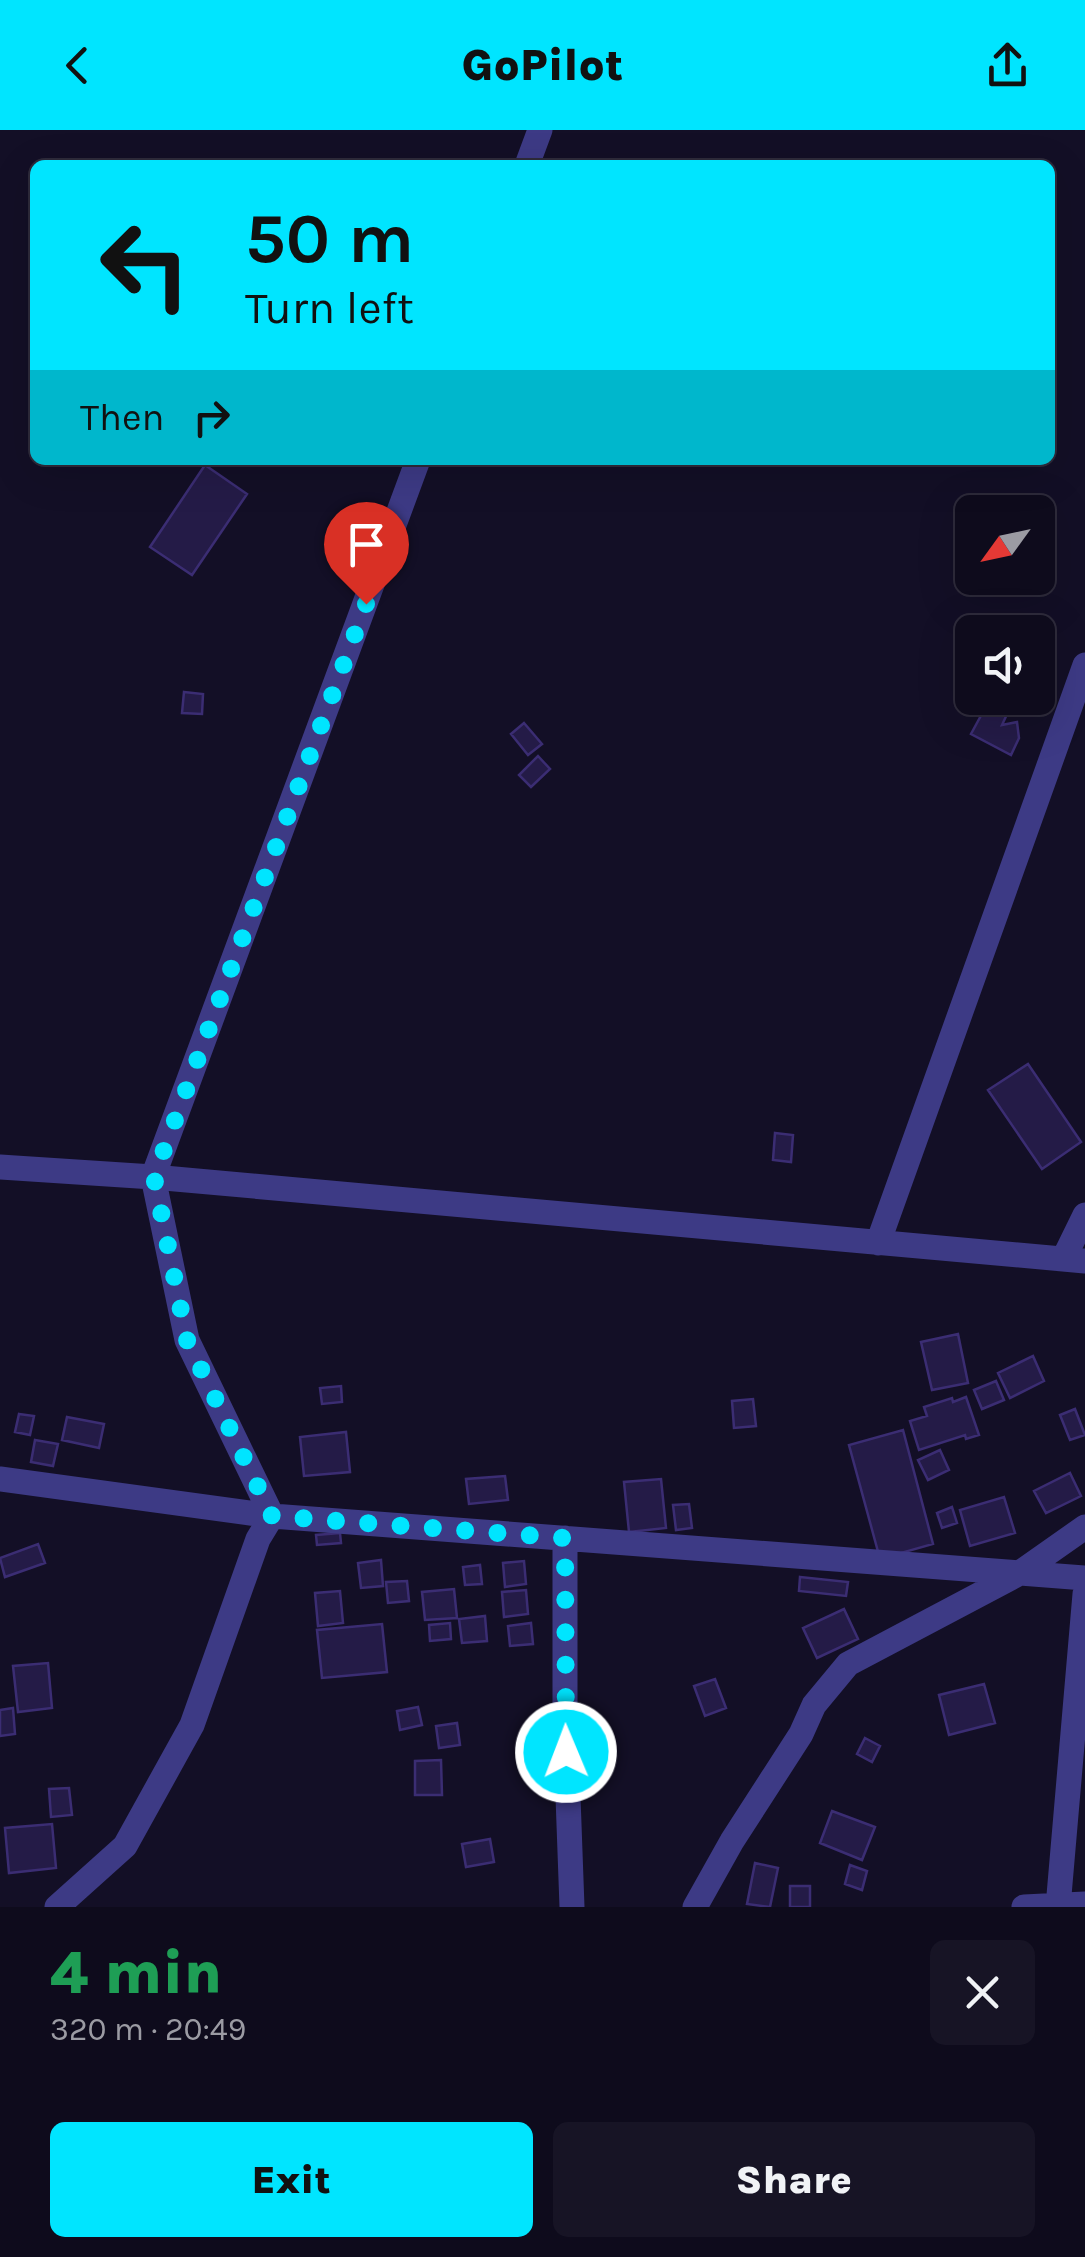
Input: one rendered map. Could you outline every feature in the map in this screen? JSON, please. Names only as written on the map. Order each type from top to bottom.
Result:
[{"type":"street","points":[[530,160],[540,130]]},
{"type":"street","points":[[272,1516],[187,1340],[154,1177],[416,465]]},
{"type":"street","points":[[878,1244],[1085,665]]},
{"type":"street","points":[[0,1166],[1075,1260],[1085,1215]]},
{"type":"street","points":[[0,1479],[272,1516],[1085,1578]]},
{"type":"street","points":[[58,1907],[124,1846],[192,1725],[258,1539],[272,1516]]},
{"type":"street","points":[[696,1907],[732,1840],[801,1734],[814,1705],[848,1664],[1018,1574],[1085,1527]]},
{"type":"street","points":[[565,1538],[565,1714],[572,1907]]},
{"type":"street","points":[[1058,1906],[1085,1594]]},
{"type":"street","points":[[1024,1907],[1085,1904]]},
{"type":"building","points":[[205,465],[247,494],[192,575],[150,547]]},
{"type":"building","points":[[184,692],[203,694],[202,714],[182,713]]},
{"type":"building","points":[[981,715],[1007,715],[1002,725],[1017,722],[1019,738],[1011,755],[971,734]]},
{"type":"building","points":[[524,723],[542,744],[528,755],[511,734]]},
{"type":"building","points":[[538,756],[550,769],[531,787],[519,775]]},
{"type":"building","points":[[1028,1064],[1081,1142],[1042,1169],[988,1090]]},
{"type":"building","points":[[775,1133],[793,1135],[791,1162],[773,1160]]},
{"type":"building","points":[[958,1334],[968,1383],[932,1390],[921,1342]]},
{"type":"building","points":[[1033,1356],[1044,1381],[1010,1398],[998,1373]]},
{"type":"building","points":[[996,1381],[1004,1400],[982,1409],[974,1390]]},
{"type":"building","points":[[341,1386],[342,1402],[322,1404],[320,1388]]},
{"type":"building","points":[[966,1397],[979,1435],[966,1439],[965,1435],[919,1450],[910,1421],[927,1416],[924,1407]]},
{"type":"building","points":[[753,1399],[756,1426],[734,1428],[732,1401]]},
{"type":"building","points":[[1075,1409],[1085,1435],[1070,1440],[1060,1415]]},
{"type":"building","points":[[19,1414],[34,1416],[30,1435],[15,1432]]},
{"type":"building","points":[[67,1417],[104,1424],[99,1448],[62,1440]]},
{"type":"building","points":[[903,1430],[933,1544],[880,1559],[849,1445]]},
{"type":"building","points":[[346,1432],[350,1472],[304,1476],[300,1437]]},
{"type":"building","points":[[35,1440],[58,1444],[53,1466],[31,1462]]},
{"type":"building","points":[[940,1450],[949,1470],[928,1480],[918,1460]]},
{"type":"building","points":[[1070,1473],[1081,1496],[1046,1513],[1034,1491]]},
{"type":"building","points":[[505,1476],[508,1500],[469,1504],[466,1479]]},
{"type":"building","points":[[661,1479],[666,1528],[629,1532],[624,1482]]},
{"type":"building","points":[[1004,1497],[1015,1533],[970,1546],[960,1510]]},
{"type":"building","points":[[689,1504],[692,1528],[676,1530],[673,1505]]},
{"type":"building","points":[[952,1507],[957,1523],[942,1528],[937,1513]]},
{"type":"building","points":[[340,1533],[341,1543],[317,1545],[316,1535]]},
{"type":"building","points":[[38,1544],[45,1563],[5,1577],[0,1558]]},
{"type":"building","points":[[381,1560],[383,1586],[361,1588],[358,1563]]},
{"type":"building","points":[[524,1561],[526,1584],[505,1587],[503,1563]]},
{"type":"building","points":[[480,1565],[482,1584],[465,1585],[463,1567]]},
{"type":"building","points":[[800,1577],[848,1582],[846,1596],[799,1591]]},
{"type":"building","points":[[407,1581],[409,1601],[388,1603],[386,1582]]},
{"type":"building","points":[[454,1589],[457,1618],[425,1620],[422,1592]]},
{"type":"building","points":[[526,1590],[528,1614],[504,1617],[502,1592]]},
{"type":"building","points":[[340,1591],[343,1623],[318,1626],[315,1593]]},
{"type":"building","points":[[844,1609],[858,1639],[817,1658],[803,1628]]},
{"type":"building","points":[[485,1616],[487,1641],[462,1643],[459,1619]]},
{"type":"building","points":[[450,1623],[451,1639],[430,1641],[429,1625]]},
{"type":"building","points":[[531,1623],[533,1644],[510,1646],[508,1626]]},
{"type":"building","points":[[382,1624],[387,1672],[322,1678],[317,1630]]},
{"type":"building","points":[[48,1663],[52,1708],[18,1712],[13,1666]]},
{"type":"building","points":[[715,1679],[726,1708],[705,1716],[694,1686]]},
{"type":"building","points":[[984,1684],[995,1723],[949,1735],[939,1695]]},
{"type":"building","points":[[418,1707],[422,1725],[400,1730],[397,1711]]},
{"type":"building","points":[[13,1708],[15,1734],[0,1736],[0,1710]]},
{"type":"building","points":[[457,1723],[460,1745],[439,1748],[436,1726]]},
{"type":"building","points":[[865,1738],[880,1746],[872,1762],[857,1754]]},
{"type":"building","points":[[441,1760],[442,1795],[415,1795],[415,1761]]},
{"type":"building","points":[[69,1788],[72,1815],[51,1817],[49,1789]]},
{"type":"building","points":[[832,1811],[875,1827],[862,1860],[820,1843]]},
{"type":"building","points":[[52,1824],[56,1868],[9,1873],[5,1828]]},
{"type":"building","points":[[490,1839],[494,1862],[466,1867],[462,1844]]},
{"type":"building","points":[[755,1863],[778,1868],[770,1907],[747,1904]]},
{"type":"building","points":[[850,1865],[867,1871],[862,1890],[845,1884]]},
{"type":"building","points":[[790,1886],[810,1886],[810,1907],[790,1907]]},
{"type":"route","points":[[366,604],[154,1177],[187,1340],[272,1516],[565,1538],[566,1752]]}]
